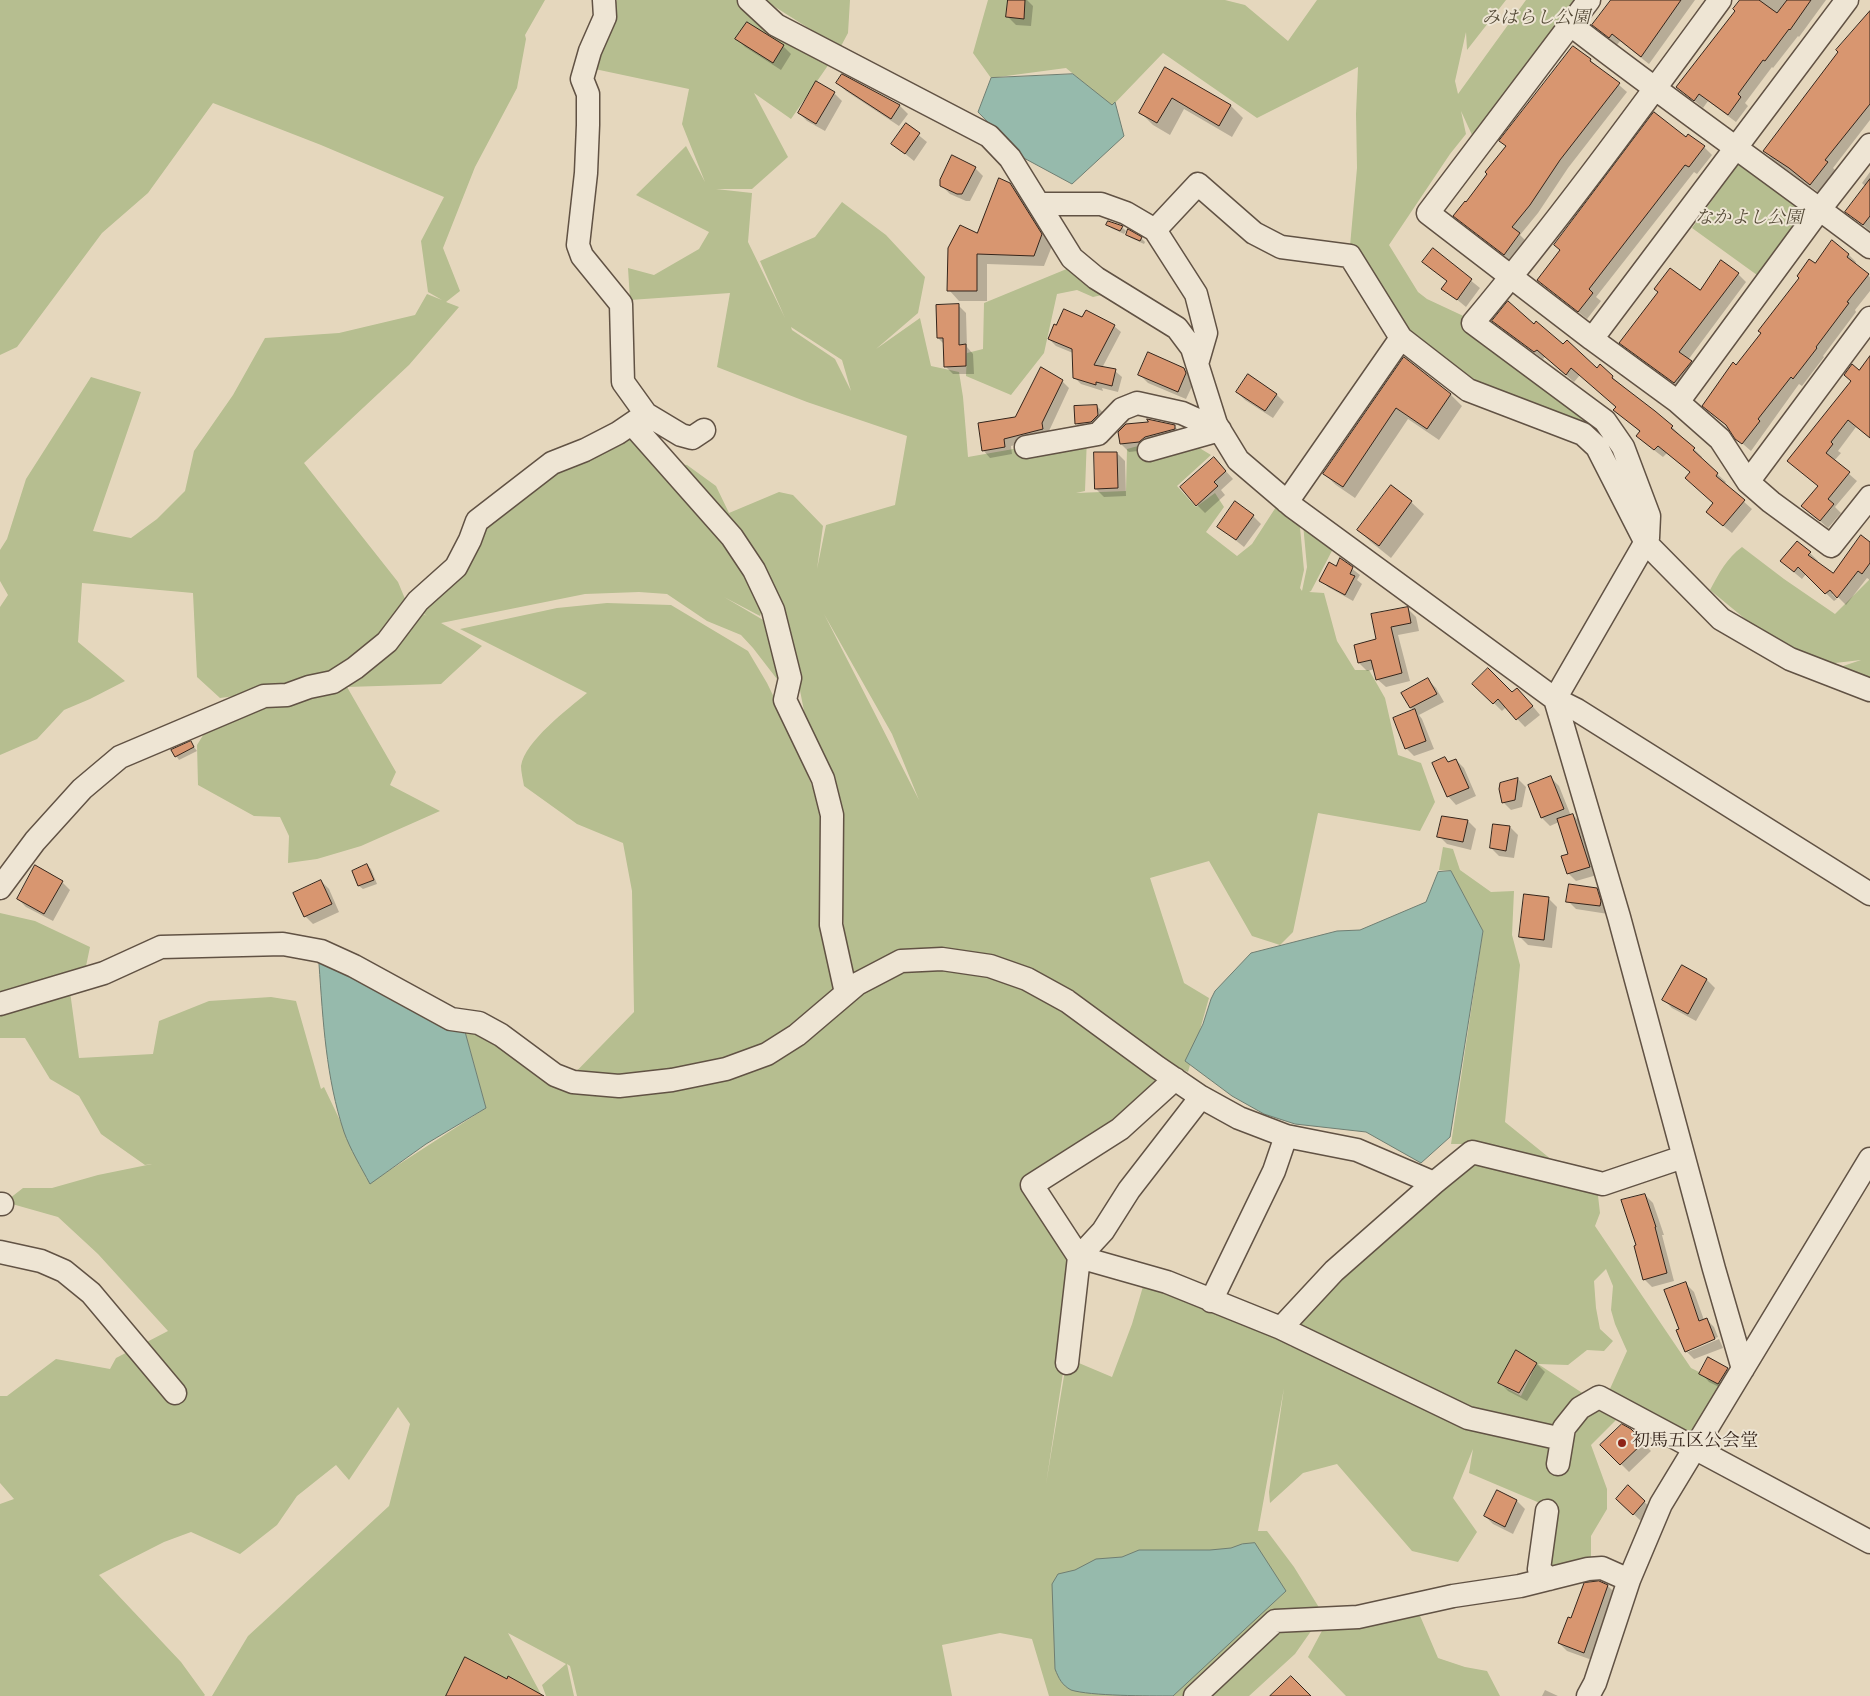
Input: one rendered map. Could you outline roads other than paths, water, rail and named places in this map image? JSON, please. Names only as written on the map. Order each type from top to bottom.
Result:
[{"type":"street","points":[[604,0],[605,17],[590,51],[582,79],[588,94],[588,125],[586,173],[578,245],[582,256],[621,304],[623,382],[639,419],[732,537],[754,570],[773,610],[790,678],[785,700],[823,779],[832,815],[831,925],[846,993]]},
{"type":"street","points":[[749,0],[776,25],[989,136],[1010,158],[1072,258],[1096,278],[1177,328],[1192,348],[1216,424],[1238,460],[1287,502],[1555,699],[1577,710],[1870,894]]},
{"type":"street","points":[[1589,0],[1428,213],[1592,339],[1678,402],[1720,440],[1748,482],[1771,502],[1831,546],[1870,497]]},
{"type":"street","points":[[1720,0],[1655,89],[1511,277],[1473,323],[1604,422],[1622,447],[1649,516],[1646,543],[1555,699],[1619,917],[1683,1157],[1743,1369]]},
{"type":"street","points":[[1592,339],[1847,0]]},
{"type":"street","points":[[1571,25],[1870,247]]},
{"type":"street","points":[[1678,402],[1870,145]]},
{"type":"street","points":[[1155,230],[1198,184],[1254,233],[1281,247],[1350,256],[1401,338],[1468,390],[1583,434],[1597,447],[1646,543],[1721,619],[1790,659],[1870,690]]},
{"type":"street","points":[[1039,204],[1101,204],[1126,213],[1155,230],[1196,294],[1206,333],[1197,364]]},
{"type":"street","points":[[1748,482],[1870,318]]},
{"type":"street","points":[[1287,502],[1401,338]]},
{"type":"street","points":[[1026,447],[1098,434],[1122,409],[1137,403],[1182,413],[1220,430]]},
{"type":"street","points":[[639,419],[692,438],[704,430]]},
{"type":"street","points":[[0,888],[35,840],[82,789],[120,756],[264,696],[287,695],[309,687],[333,682],[355,668],[387,642],[418,601],[456,567],[470,540],[477,521],[552,463],[586,450],[639,419]]},
{"type":"street","points":[[1149,450],[1220,430]]},
{"type":"street","points":[[0,1004],[104,973],[161,947],[283,944],[321,951],[354,966],[451,1018],[479,1023],[501,1035],[555,1075],[573,1082],[619,1086],[672,1080],[726,1069],[767,1054],[797,1036],[857,984],[901,961],[942,959],[990,966],[1027,979],[1067,1000],[1176,1079],[1239,1118],[1286,1136],[1357,1150],[1434,1182]]},
{"type":"street","points":[[1176,1079],[1120,1129],[1032,1185],[1080,1257],[1167,1282],[1280,1328],[1468,1418],[1562,1439]]},
{"type":"street","points":[[1067,1363],[1080,1257],[1103,1231],[1129,1190],[1201,1096]]},
{"type":"street","points":[[1211,1301],[1274,1171],[1286,1136]]},
{"type":"street","points":[[1280,1328],[1334,1271],[1434,1182],[1472,1152],[1603,1184],[1683,1157]]},
{"type":"street","points":[[1588,1696],[1595,1683],[1629,1580],[1661,1504],[1743,1369],[1862,1190],[1870,1159]]},
{"type":"street","points":[[0,1252],[41,1261],[64,1271],[91,1293],[175,1394]]},
{"type":"street","points":[[1558,1464],[1564,1428],[1580,1408],[1599,1396],[1870,1542]]},
{"type":"street","points":[[1547,1510],[1539,1569],[1549,1579]]},
{"type":"street","points":[[1195,1696],[1275,1621],[1358,1617],[1453,1596],[1520,1586],[1588,1569],[1602,1568],[1629,1580]]},
{"type":"place","name":"初馬五区公会堂","points":[[1622,1443]]},
{"type":"park label","name":"みはらし公園","points":[[1536,20]]},
{"type":"park label","name":"なかよし公園","points":[[1749,220]]}]
